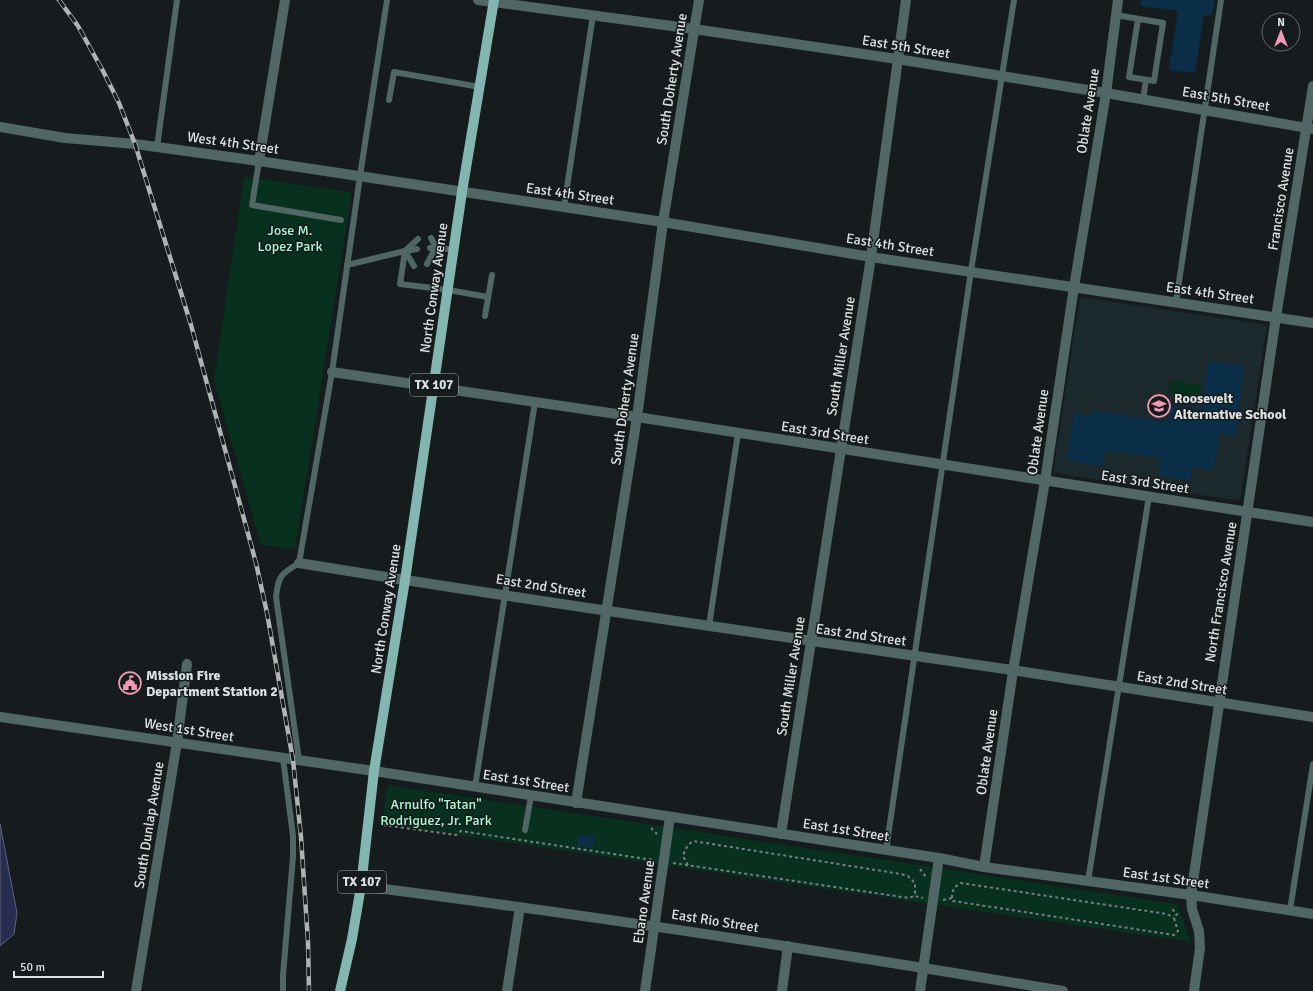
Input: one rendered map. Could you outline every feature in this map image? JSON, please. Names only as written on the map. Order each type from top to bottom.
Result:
[{"type":"main road","name":"North Conway Avenue","points":[[374,771],[405,580],[462,192],[494,1]]},
{"type":"main road","name":"TX 107","points":[[340,991],[352,939],[361,886],[374,771]]},
{"type":"street","points":[[259,161],[285,0]]},
{"type":"street","name":"East 5th Street","points":[[478,0],[694,29],[897,59],[1310,128]]},
{"type":"street","name":"South Doherty Avenue","points":[[576,803],[638,417],[663,222],[699,0]]},
{"type":"street","name":"South Miller Avenue","points":[[780,834],[871,257],[906,0]]},
{"type":"street","name":"Oblate Avenue","points":[[984,867],[1074,286],[1106,93],[1118,0]]},
{"type":"street","name":"Francisco Avenue","points":[[1276,317],[1310,128],[1313,86]]},
{"type":"street","name":"West 4th Street","points":[[0,127],[66,138],[157,147],[259,161],[462,192]]},
{"type":"street","name":"East 4th Street","points":[[462,192],[663,222],[871,257],[1074,286],[1313,323]]},
{"type":"street","name":"North Francisco Avenue","points":[[1194,991],[1200,948],[1199,931],[1192,909],[1191,895],[1276,317]]},
{"type":"street","name":"East 3rd Street","points":[[332,372],[638,417],[1313,522]]},
{"type":"street","name":"East 2nd Street","points":[[299,563],[810,642],[1014,671],[1313,718]]},
{"type":"street","name":"South Dunlap Avenue","points":[[136,991],[187,664]]},
{"type":"street","name":"West 1st Street","points":[[0,716],[374,771]]},
{"type":"street","name":"East 1st Street","points":[[374,771],[939,858],[984,867],[1191,895],[1313,914]]},
{"type":"street","name":"Ebano Avenue","points":[[645,991],[670,817]]},
{"type":"street","points":[[920,991],[939,858]]},
{"type":"street","name":"East Rio Street","points":[[361,886],[655,926],[1057,990]]},
{"type":"street","points":[[507,991],[520,907]]},
{"type":"street","points":[[782,991],[788,946]]},
{"type":"lane","points":[[157,147],[177,0]]},
{"type":"lane","points":[[299,760],[276,597],[277,585],[283,572],[299,563],[332,372],[387,0]]},
{"type":"lane","points":[[886,850],[971,271],[1014,0]]},
{"type":"lane","points":[[1176,302],[1221,0]]},
{"type":"lane","points":[[564,207],[593,16]]},
{"type":"lane","points":[[1116,16],[1138,19],[1163,23],[1154,81],[1130,77],[1138,19]]},
{"type":"lane","points":[[389,100],[394,72],[480,87]]},
{"type":"lane","points":[[1143,99],[1146,80]]},
{"type":"lane","points":[[259,161],[252,205],[341,220]]},
{"type":"lane","points":[[427,264],[433,248],[431,238]]},
{"type":"lane","points":[[418,239],[404,251],[400,284],[488,297]]},
{"type":"lane","points":[[433,248],[454,250]]},
{"type":"lane","points":[[347,265],[404,251],[417,250]]},
{"type":"lane","points":[[404,251],[414,266]]},
{"type":"lane","points":[[485,316],[492,275]]},
{"type":"lane","points":[[475,787],[535,402]]},
{"type":"lane","points":[[709,626],[738,433]]},
{"type":"lane","points":[[1088,881],[1149,496]]},
{"type":"lane","points":[[283,758],[293,836],[283,991]]},
{"type":"lane","points":[[1290,910],[1313,764]]},
{"type":"lane","points":[[525,830],[531,796]]},
{"type":"path","points":[[383,825],[456,835],[461,831],[901,897],[909,898],[915,896]]},
{"type":"path","points":[[651,828],[659,835]]},
{"type":"path","points":[[952,898],[952,891],[955,886],[961,883],[1167,914],[1174,918]]},
{"type":"shaded area","name":"Roosevelt Alternative School","points":[[1080,297],[1267,325],[1240,501],[1053,473]]},
{"type":"green space","name":"Jose M. Lopez Park","points":[[244,177],[352,192],[295,549],[261,545],[214,381]]},
{"type":"green space","points":[[1171,381],[1202,385],[1200,398],[1169,393]]},
{"type":"green space","name":"Arnulfo \"Tatan\" Rodriguez, Jr. Park","points":[[388,785],[1177,904],[1191,942],[381,824]]},
{"type":"water","points":[[0,824],[17,913],[14,934],[0,946]]},
{"type":"building","points":[[1141,0],[1214,0],[1212,16],[1204,15],[1195,73],[1169,70],[1178,11],[1140,6]]},
{"type":"building","points":[[1208,361],[1244,366],[1236,436],[1219,434],[1214,470],[1192,467],[1190,481],[1158,476],[1161,458],[1105,451],[1103,466],[1067,461],[1074,413],[1091,416],[1092,411],[1168,422],[1171,406],[1202,410]]},
{"type":"building","points":[[578,835],[594,837],[592,848],[577,845]]},
{"type":"railway","points":[[59,0],[78,26],[103,71],[119,103],[135,144],[191,325],[256,563],[267,613],[293,760],[301,837],[308,942],[309,991]]},
{"type":"place","name":"Roosevelt Alternative School","points":[[1159,406]]},
{"type":"place","name":"Mission Fire Department Station 2","points":[[130,683]]}]
